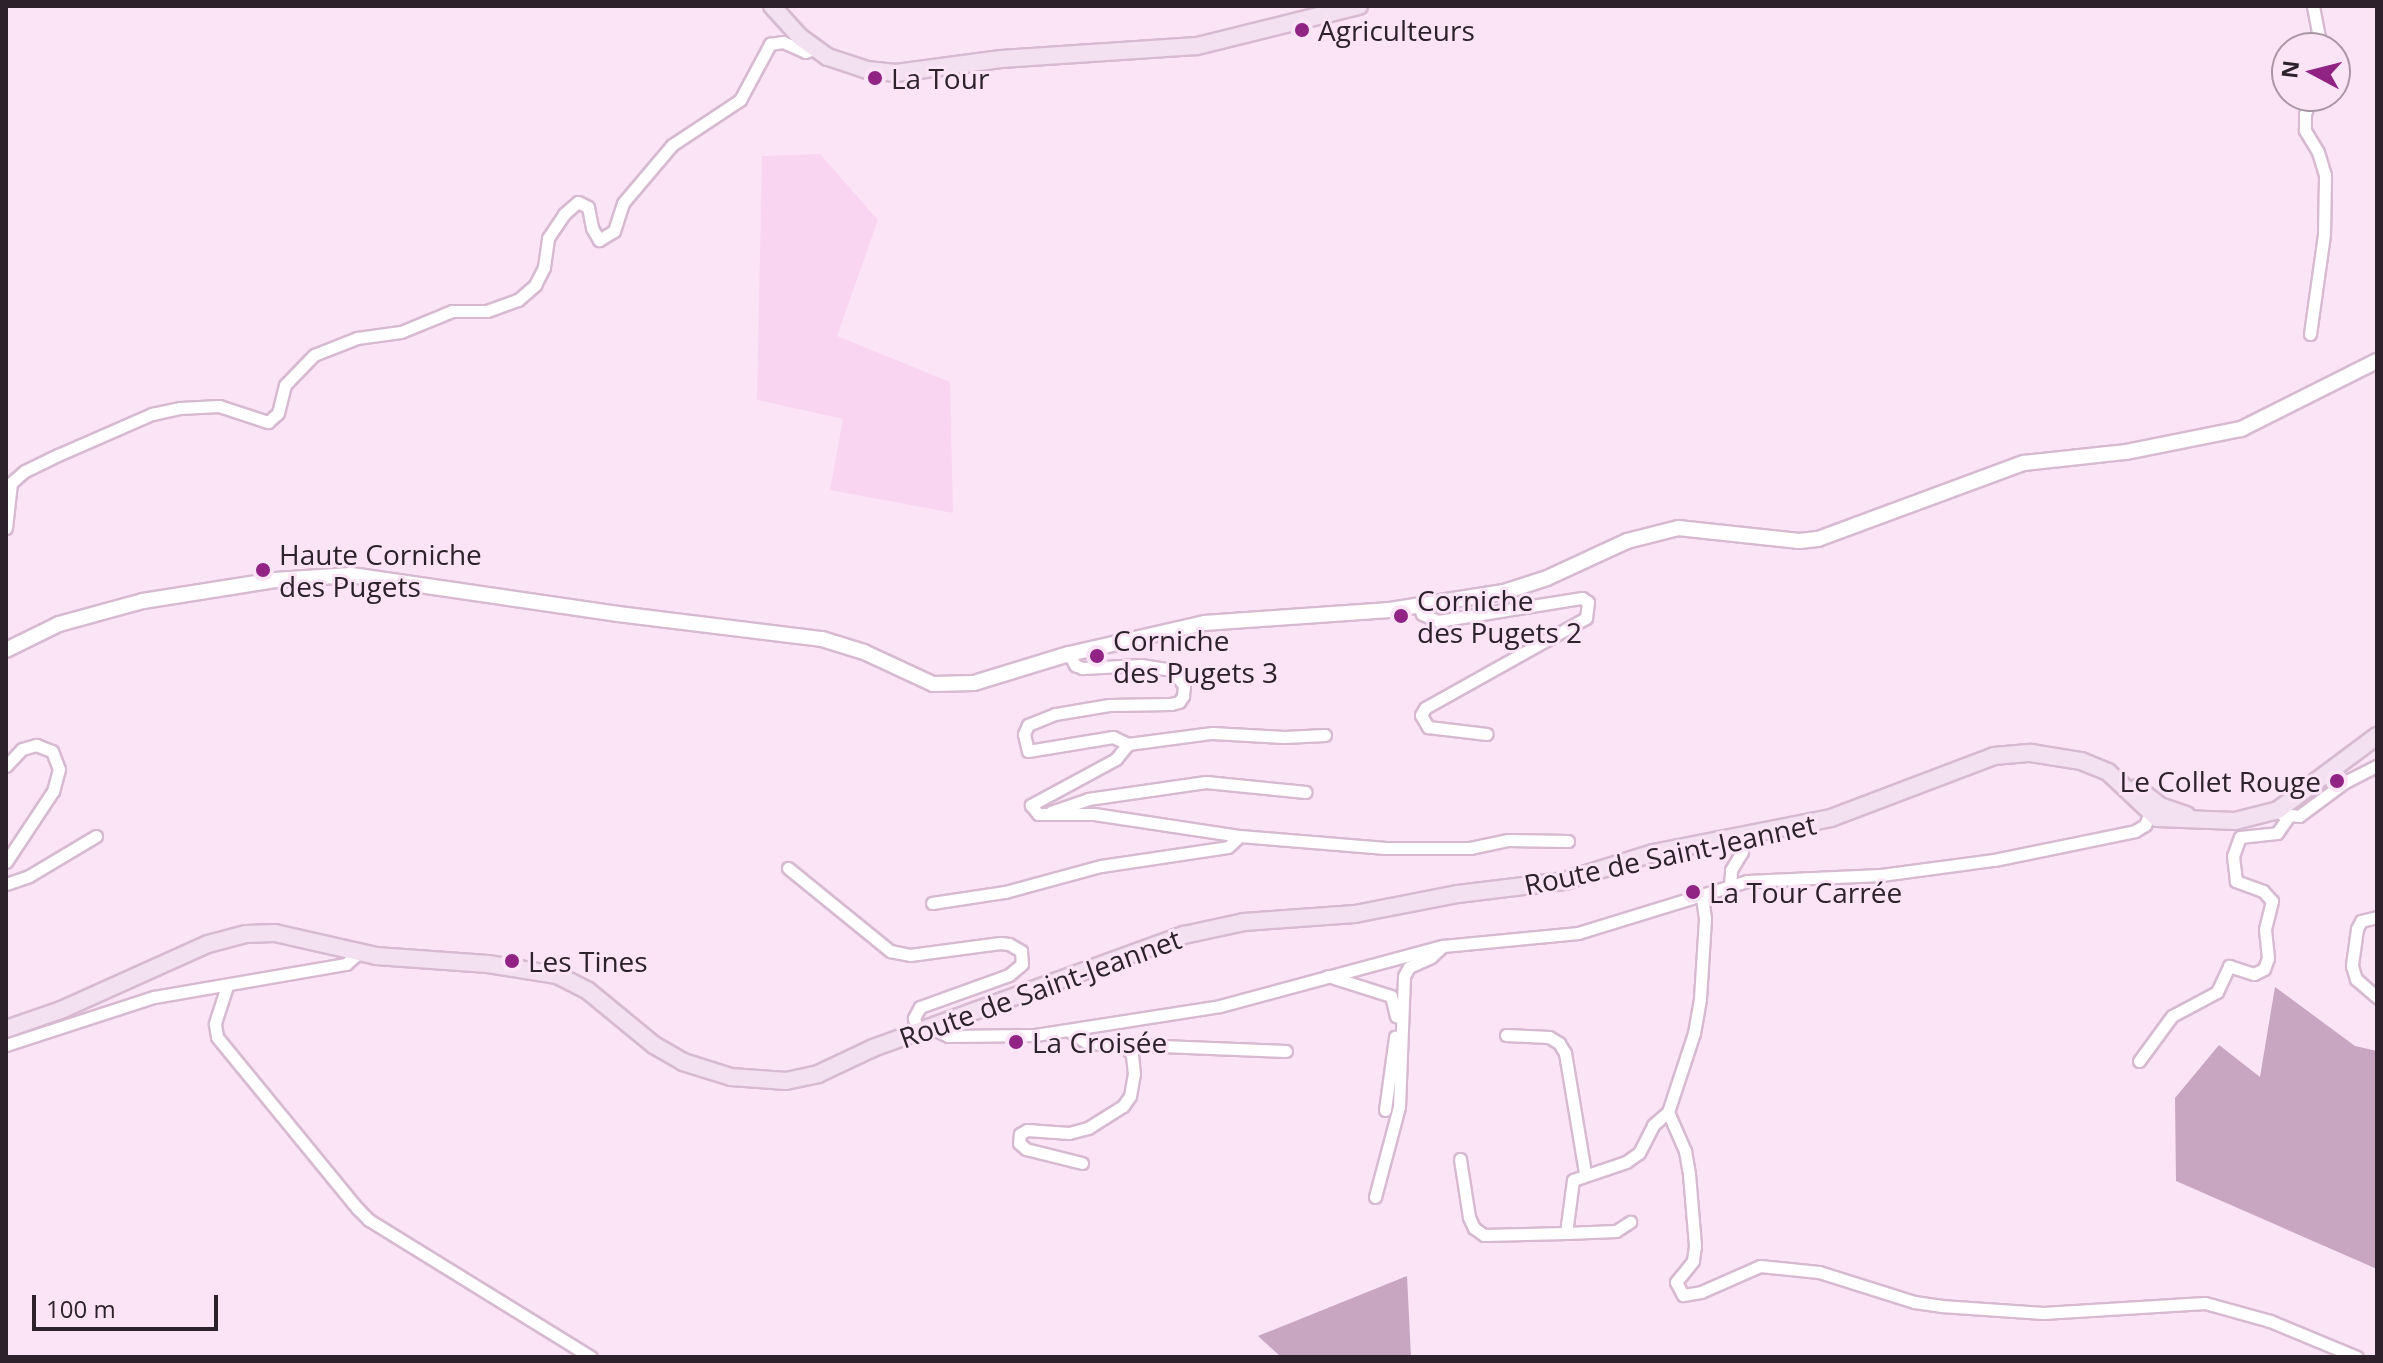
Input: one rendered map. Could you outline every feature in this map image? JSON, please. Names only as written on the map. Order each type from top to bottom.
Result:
[{"type":"main road","points":[[772,6],[815,49],[841,64],[867,70],[917,73],[976,61],[1197,46],[1359,6]]},
{"type":"main road","points":[[2151,808],[2172,821],[2222,821],[2283,813],[2377,736]]},
{"type":"main road","name":"Route de Saint-Jeannet","points":[[6,1029],[28,1024],[176,957],[234,937],[284,934],[360,952],[511,966],[557,975],[587,990],[668,1054],[699,1069],[744,1080],[772,1082],[808,1077],[924,1030],[1156,944],[1213,928],[1271,919],[1355,914],[1458,894],[1546,884],[1653,853],[1831,818],[1949,770],[2005,754],[2066,757],[2108,772],[2151,808]]},
{"type":"street","points":[[2313,6],[2318,32]]},
{"type":"street","points":[[6,528],[11,483],[25,471],[58,455],[152,414],[180,408],[219,406],[268,422],[278,413],[285,385],[314,355],[357,338],[401,332],[452,311],[487,311],[518,300],[535,285],[544,267],[548,238],[564,214],[578,202],[588,207],[592,228],[599,240],[614,231],[623,203],[672,145],[740,100],[770,44],[783,42],[805,52],[815,49]]},
{"type":"street","points":[[2306,112],[2305,130],[2318,152],[2325,175],[2324,234],[2310,334]]},
{"type":"street","points":[[6,650],[59,624],[143,601],[275,580],[351,575],[618,614],[822,639],[864,652],[933,684],[974,683],[1069,654],[1204,623],[1329,616],[1520,588],[1627,541],[1678,528],[1799,541],[1818,539],[2024,463],[2126,452],[2241,429],[2377,361]]},
{"type":"street","points":[[1419,605],[1422,614],[1438,621],[1582,598],[1588,602],[1586,618],[1425,708],[1421,715],[1428,727],[1487,734]]},
{"type":"street","points":[[1069,654],[1075,665],[1082,668],[1141,665],[1171,670],[1184,685],[1183,696],[1179,702],[1171,704],[1133,703],[1055,714],[1028,725],[1024,734],[1028,751],[1113,737],[1128,744],[1212,733],[1299,738],[1325,735]]},
{"type":"street","points":[[1128,744],[1116,759],[1031,805],[1032,811],[1094,814],[1240,836],[1401,849],[1470,848],[1507,840],[1568,841]]},
{"type":"street","points":[[6,766],[22,749],[36,745],[52,751],[59,769],[53,791],[6,862]]},
{"type":"street","points":[[2139,1061],[2172,1016],[2217,992],[2229,966],[2254,974],[2264,969],[2268,958],[2265,929],[2272,901],[2263,891],[2236,881],[2233,856],[2240,837],[2277,833],[2283,813],[2299,816],[2345,782],[2377,766]]},
{"type":"street","points":[[1046,814],[1088,799],[1206,782],[1306,792]]},
{"type":"street","points":[[788,868],[890,951],[910,955],[1000,943],[1021,951],[1022,964],[1009,975],[920,1007],[914,1018],[924,1030],[948,1036],[1035,1035],[1220,1006],[1443,946],[1578,933],[1730,886],[1765,879],[1881,875],[1994,860],[2135,831],[2151,808]]},
{"type":"street","points":[[6,884],[29,876],[96,836]]},
{"type":"street","points":[[932,903],[1005,892],[1101,866],[1228,847],[1240,836]]},
{"type":"street","points":[[1730,886],[1731,870],[1742,852],[1743,836]]},
{"type":"street","points":[[1566,1233],[1573,1180],[1585,1173],[1626,1162],[1639,1153],[1653,1125],[1668,1112],[1694,1033],[1700,999],[1705,919],[1702,897]]},
{"type":"street","points":[[2377,917],[2361,921],[2352,966],[2356,979],[2377,997]]},
{"type":"street","points":[[1375,1197],[1399,1107],[1404,976],[1409,967],[1431,957],[1443,946]]},
{"type":"street","points":[[6,1045],[154,997],[346,964],[360,952]]},
{"type":"street","points":[[1328,976],[1391,996],[1395,1002],[1397,1029],[1385,1110]]},
{"type":"street","points":[[227,986],[215,1024],[217,1037],[357,1208],[369,1220],[591,1357]]},
{"type":"street","points":[[1069,1031],[1087,1043],[1286,1051]]},
{"type":"street","points":[[1506,1035],[1549,1037],[1559,1043],[1565,1053],[1585,1173]]},
{"type":"street","points":[[1082,1163],[1026,1149],[1019,1143],[1020,1134],[1027,1130],[1069,1133],[1088,1128],[1123,1106],[1130,1096],[1134,1074],[1132,1054],[1123,1045]]},
{"type":"street","points":[[1668,1112],[1685,1151],[1691,1203],[1693,1261],[1676,1282],[1683,1295],[1701,1292],[1760,1266],[1819,1272],[1914,1302],[1941,1306],[2043,1313],[2205,1303],[2238,1309],[2357,1357]]},
{"type":"street","points":[[1460,1159],[1469,1217],[1474,1228],[1484,1235],[1616,1231],[1630,1222]]},
{"type":"shaded area","points":[[820,154],[878,220],[837,336],[950,382],[953,513],[830,490],[843,419],[757,400],[762,156]]},
{"type":"shaded area","points":[[2275,987],[2355,1046],[2377,1051],[2377,1269],[2176,1181],[2175,1098],[2219,1045],[2260,1077]]},
{"type":"shaded area","points":[[1407,1276],[1411,1357],[1281,1357],[1258,1336]]},
{"type":"place","name":"Agriculteurs","points":[[1302,30]]},
{"type":"place","name":"La Tour","points":[[875,78]]},
{"type":"place","name":"Haute Corniche des Pugets","points":[[263,570]]},
{"type":"place","name":"Corniche des Pugets 2","points":[[1401,616]]},
{"type":"place","name":"Corniche des Pugets 3","points":[[1097,656]]},
{"type":"place","name":"Le Collet Rouge","points":[[2337,781]]},
{"type":"place","name":"La Tour Carrée","points":[[1693,892]]},
{"type":"place","name":"Les Tines","points":[[512,961]]},
{"type":"place","name":"La Croisée","points":[[1016,1042]]}]
